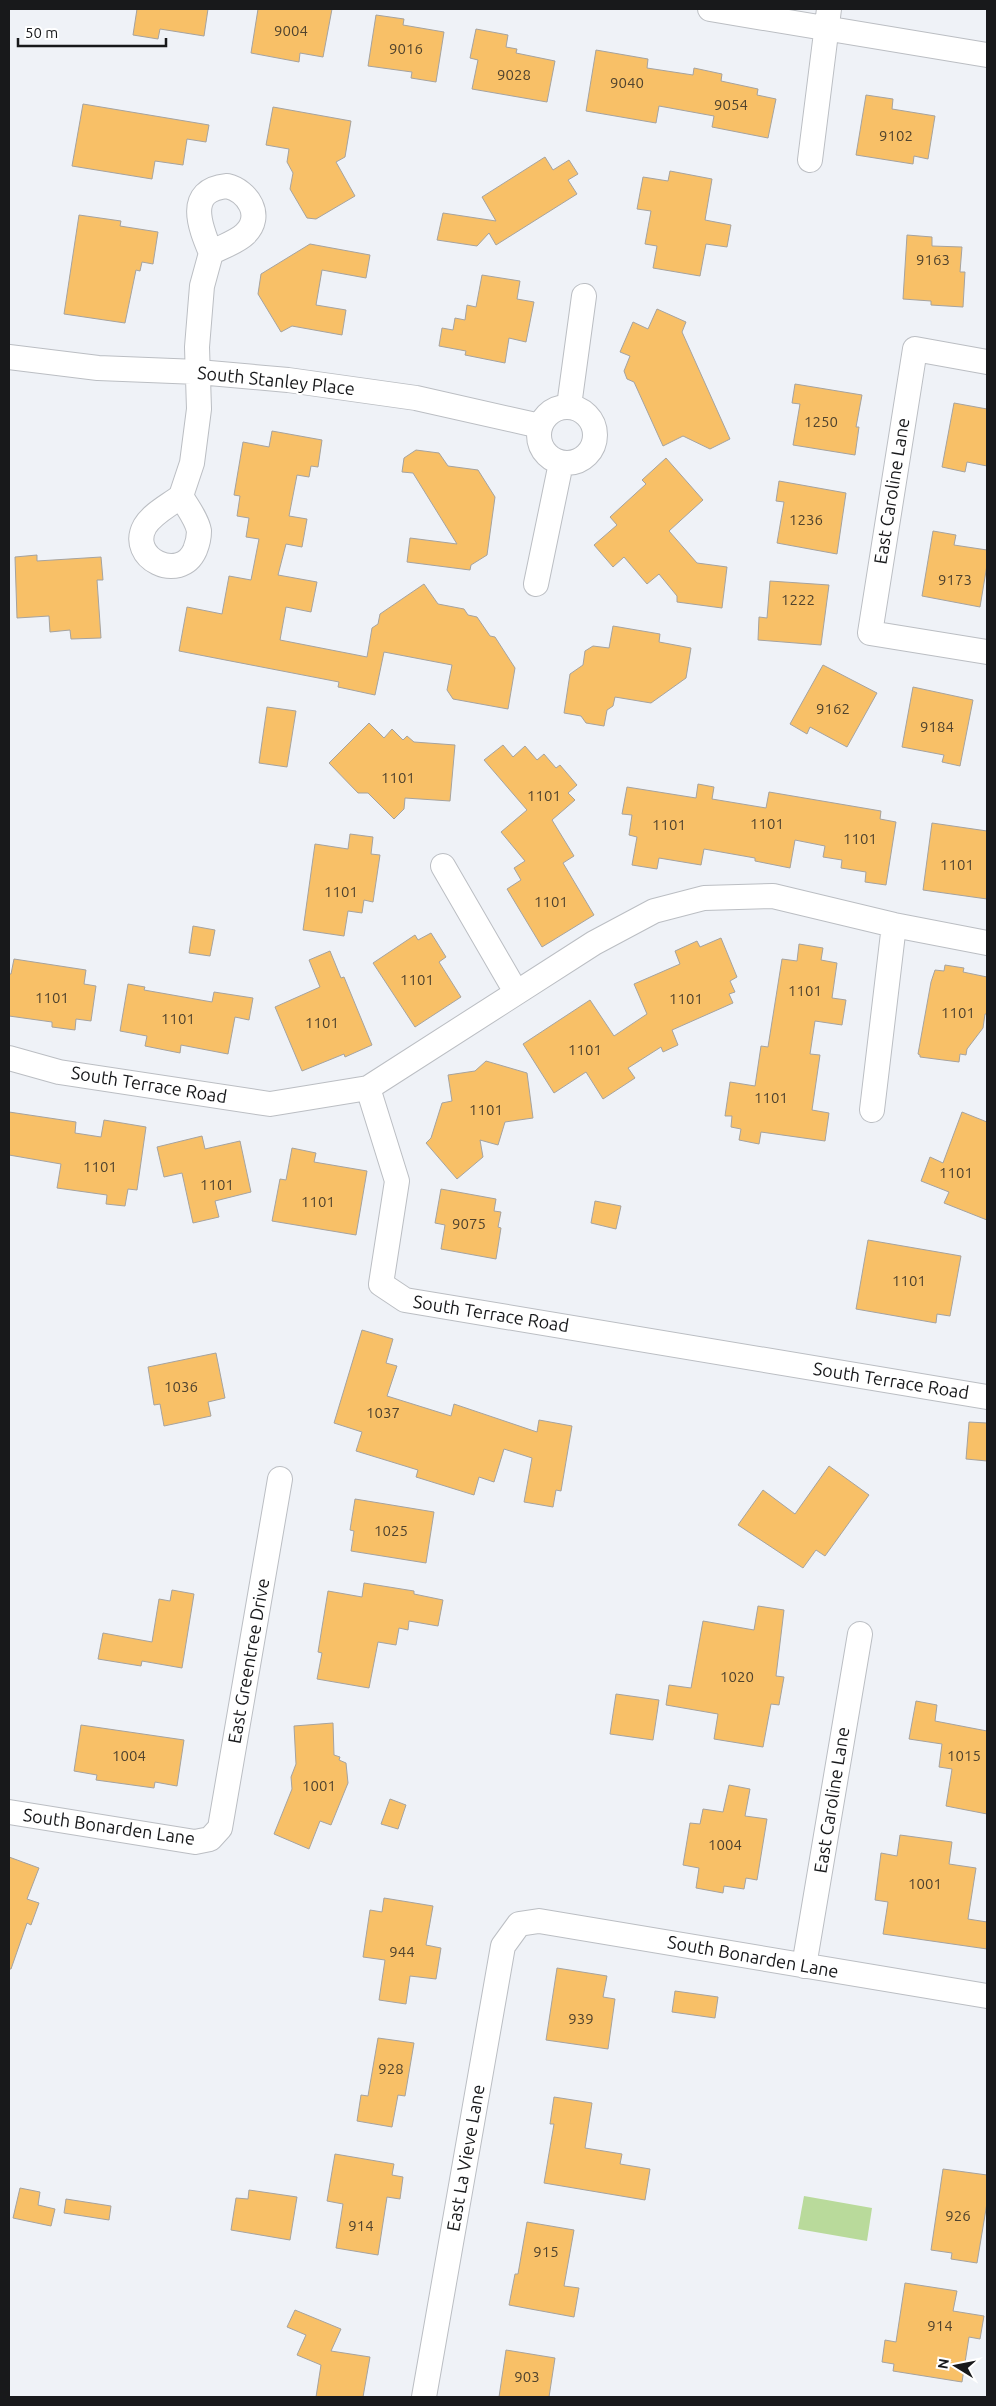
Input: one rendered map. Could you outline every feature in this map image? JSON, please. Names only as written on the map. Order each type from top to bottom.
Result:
[{"type":"street","points":[[710,9],[827,19],[987,56]]},
{"type":"street","points":[[810,160],[827,19]]},
{"type":"street","points":[[181,496],[192,463],[199,409],[197,347],[202,286],[211,253]]},
{"type":"street","points":[[569,406],[584,296]]},
{"type":"street","name":"East Caroline Lane","points":[[987,362],[915,349],[870,633],[987,652]]},
{"type":"street","name":"South Stanley Place","points":[[9,357],[98,368],[198,372],[288,380],[416,398],[540,426]]},
{"type":"street","points":[[569,406],[578,408],[588,415],[594,424],[595,442],[586,456],[578,461],[560,463],[546,454],[540,443],[540,426],[550,412],[560,407],[569,406]]},
{"type":"street","points":[[536,584],[560,463]]},
{"type":"street","points":[[443,866],[516,992]]},
{"type":"street","points":[[368,1088],[594,943],[654,911],[704,898],[773,896],[894,925],[987,943]]},
{"type":"street","points":[[872,1110],[894,925]]},
{"type":"street","name":"South Terrace Road","points":[[9,1058],[59,1072],[270,1104],[368,1088],[397,1180],[381,1284],[405,1300],[987,1397]]},
{"type":"street","name":"East Greentree Drive","points":[[210,1839],[220,1828],[280,1479]]},
{"type":"street","name":"East Caroline Lane","points":[[804,1966],[860,1634]]},
{"type":"street","name":"South Bonarden Lane","points":[[9,1812],[195,1842],[210,1839]]},
{"type":"street","name":"South Bonarden Lane","points":[[519,1924],[540,1921],[987,1996]]},
{"type":"street","name":"East La Vieve Lane","points":[[424,2397],[503,1946],[519,1924]]},
{"type":"green space","points":[[804,2196],[872,2208],[867,2241],[798,2229]]},
{"type":"building","points":[[137,9],[208,9],[204,36],[160,29],[158,39],[133,35]]},
{"type":"building","points":[[258,9],[332,9],[323,57],[300,53],[299,62],[251,53]]},
{"type":"building","points":[[376,15],[404,19],[403,25],[444,32],[436,82],[411,78],[412,72],[368,66]]},
{"type":"building","points":[[476,29],[508,35],[506,47],[517,49],[516,53],[555,61],[547,102],[472,89],[478,60],[470,58]]},
{"type":"building","points":[[596,50],[648,59],[647,68],[693,75],[694,68],[722,74],[721,81],[758,89],[757,95],[776,99],[768,138],[712,127],[714,116],[659,106],[656,123],[586,111]]},
{"type":"building","points":[[866,95],[893,99],[892,109],[935,116],[928,159],[914,156],[913,164],[856,155]]},
{"type":"building","points":[[83,104],[209,125],[206,142],[187,139],[183,165],[155,161],[152,179],[72,166]]},
{"type":"building","points":[[273,107],[351,121],[345,157],[336,162],[355,196],[316,219],[307,218],[290,189],[293,173],[287,162],[289,149],[266,145]]},
{"type":"building","points":[[545,157],[553,170],[569,160],[578,174],[568,180],[577,194],[496,245],[489,233],[477,246],[437,240],[443,213],[496,221],[482,197]]},
{"type":"building","points":[[670,171],[712,179],[705,220],[731,225],[727,247],[706,244],[700,276],[653,268],[657,246],[645,244],[651,211],[637,209],[643,177],[668,181]]},
{"type":"building","points":[[79,215],[121,221],[120,226],[158,232],[153,264],[142,262],[140,271],[136,270],[125,323],[64,314]]},
{"type":"building","points":[[907,235],[932,237],[932,246],[962,247],[960,272],[965,272],[963,307],[931,305],[931,301],[903,299]]},
{"type":"building","points":[[310,244],[370,255],[366,278],[322,270],[316,305],[346,310],[342,335],[292,326],[281,332],[258,294],[261,274]]},
{"type":"building","points":[[482,275],[520,281],[517,299],[534,302],[526,342],[509,338],[505,363],[465,355],[466,351],[439,346],[442,328],[453,330],[455,318],[465,320],[467,305],[476,307]]},
{"type":"building","points":[[657,309],[686,322],[682,332],[730,439],[710,449],[683,436],[663,446],[634,382],[627,379],[624,371],[630,356],[620,352],[633,322],[648,329]]},
{"type":"building","points":[[795,384],[862,395],[856,427],[859,427],[855,455],[793,445],[800,404],[792,403]]},
{"type":"building","points":[[954,403],[987,409],[987,466],[967,462],[965,472],[942,467]]},
{"type":"building","points":[[272,431],[322,440],[318,467],[311,466],[309,477],[297,475],[289,516],[307,519],[302,547],[286,544],[278,575],[317,582],[311,612],[286,607],[280,640],[367,657],[372,628],[378,624],[380,614],[424,584],[438,604],[464,609],[468,615],[477,617],[490,636],[495,637],[515,668],[508,709],[453,699],[447,690],[452,665],[384,652],[375,695],[338,687],[339,682],[179,651],[187,607],[222,614],[229,576],[251,580],[259,539],[246,537],[249,518],[237,516],[240,496],[234,495],[243,442],[269,447]]},
{"type":"building","points":[[416,450],[439,453],[448,466],[478,470],[495,497],[487,555],[471,565],[470,570],[407,562],[410,538],[457,544],[413,473],[402,472],[404,458]]},
{"type":"building","points":[[666,458],[703,500],[669,531],[697,563],[727,567],[722,608],[677,602],[677,596],[659,574],[647,584],[624,557],[613,567],[594,545],[617,525],[610,517],[646,484],[642,480]]},
{"type":"building","points":[[779,481],[846,493],[837,554],[777,543],[784,502],[776,501]]},
{"type":"building","points":[[933,531],[956,535],[954,545],[987,550],[987,565],[980,607],[922,596]]},
{"type":"building","points":[[37,555],[37,561],[101,557],[103,580],[97,580],[101,638],[71,639],[70,630],[50,632],[49,616],[17,618],[15,557]]},
{"type":"building","points":[[770,581],[829,585],[821,645],[758,640],[759,617],[767,618]]},
{"type":"building","points":[[613,626],[660,634],[659,642],[691,648],[686,678],[651,703],[615,697],[613,706],[607,710],[604,726],[586,723],[581,716],[564,713],[570,674],[583,665],[585,651],[593,646],[609,648]]},
{"type":"building","points":[[823,665],[877,693],[847,747],[810,727],[807,734],[790,724]]},
{"type":"building","points":[[913,687],[973,700],[960,766],[942,762],[944,755],[902,747]]},
{"type":"building","points":[[267,707],[296,711],[287,767],[259,763]]},
{"type":"building","points":[[369,723],[384,738],[392,729],[403,740],[407,736],[414,742],[455,745],[450,801],[405,798],[404,809],[394,819],[368,793],[358,793],[329,763]]},
{"type":"building","points":[[503,745],[513,757],[525,746],[537,760],[544,754],[556,768],[560,765],[577,785],[568,793],[575,800],[552,820],[574,856],[563,863],[594,915],[542,947],[507,889],[521,880],[514,868],[525,861],[501,832],[527,810],[484,760]]},
{"type":"building","points":[[698,784],[714,787],[712,799],[766,808],[769,792],[881,811],[880,819],[896,822],[886,885],[865,882],[866,872],[841,868],[842,860],[823,857],[825,846],[795,840],[790,868],[755,861],[755,858],[704,849],[701,865],[659,858],[657,869],[632,865],[637,837],[629,835],[632,815],[622,814],[627,787],[696,798]]},
{"type":"building","points":[[932,823],[987,831],[987,899],[923,890]]},
{"type":"building","points":[[350,834],[373,837],[371,854],[380,855],[373,902],[364,900],[362,913],[348,911],[344,936],[303,930],[315,844],[348,849]]},
{"type":"building","points":[[193,926],[215,930],[210,956],[189,953]]},
{"type":"building","points":[[431,933],[446,957],[439,962],[461,997],[415,1027],[373,963],[415,935],[418,940]]},
{"type":"building","points":[[721,938],[737,977],[730,981],[735,992],[729,994],[733,1003],[672,1030],[678,1045],[663,1052],[661,1047],[628,1068],[635,1078],[603,1099],[586,1072],[554,1093],[523,1044],[590,1000],[614,1036],[647,1014],[634,984],[680,964],[675,951],[697,941],[700,947]]},
{"type":"building","points":[[799,944],[823,948],[821,960],[837,963],[832,998],[846,1000],[842,1025],[815,1021],[810,1054],[820,1055],[812,1110],[829,1113],[825,1141],[761,1132],[759,1144],[739,1140],[741,1129],[731,1127],[732,1116],[725,1116],[730,1082],[755,1086],[761,1046],[768,1047],[782,959],[797,961]]},
{"type":"building","points":[[330,951],[341,978],[344,977],[372,1045],[345,1057],[344,1054],[302,1071],[275,1007],[320,987],[309,960]]},
{"type":"building","points":[[14,959],[86,970],[84,984],[96,986],[91,1021],[76,1019],[75,1030],[52,1027],[52,1022],[9,1016],[9,974],[11,974]]},
{"type":"building","points":[[945,965],[964,968],[963,972],[987,977],[987,1014],[985,1014],[983,1028],[967,1049],[966,1055],[960,1054],[959,1062],[920,1057],[918,1054],[931,982],[935,970],[944,971]]},
{"type":"building","points":[[128,984],[145,987],[144,990],[212,1002],[214,992],[253,998],[249,1020],[235,1017],[228,1054],[181,1045],[180,1053],[145,1046],[147,1036],[120,1031]]},
{"type":"building","points":[[486,1061],[527,1073],[533,1118],[505,1122],[498,1145],[480,1140],[483,1157],[457,1179],[426,1143],[431,1138],[442,1103],[452,1101],[448,1075],[475,1071]]},
{"type":"building","points":[[9,1112],[76,1122],[75,1133],[101,1137],[104,1120],[146,1127],[137,1190],[128,1189],[125,1206],[106,1204],[107,1195],[57,1188],[61,1164],[9,1155]]},
{"type":"building","points":[[962,1112],[987,1122],[987,1220],[944,1203],[949,1192],[921,1181],[930,1157],[943,1163]]},
{"type":"building","points":[[202,1136],[205,1149],[240,1141],[251,1192],[215,1201],[219,1217],[193,1223],[182,1173],[164,1177],[157,1147]]},
{"type":"building","points":[[292,1148],[316,1153],[314,1162],[367,1171],[356,1235],[272,1221],[280,1179],[286,1180]]},
{"type":"building","points":[[441,1189],[496,1199],[494,1211],[501,1212],[498,1227],[501,1228],[496,1259],[441,1249],[445,1225],[435,1223]]},
{"type":"building","points":[[595,1201],[621,1206],[616,1229],[591,1223]]},
{"type":"building","points":[[868,1240],[961,1256],[950,1316],[937,1314],[936,1323],[856,1309]]},
{"type":"building","points":[[362,1330],[393,1339],[386,1363],[397,1366],[387,1396],[451,1416],[454,1404],[537,1432],[539,1420],[572,1426],[561,1491],[556,1490],[553,1507],[524,1502],[532,1458],[504,1449],[494,1482],[479,1477],[474,1495],[416,1477],[418,1470],[356,1451],[362,1432],[334,1423]]},
{"type":"building","points":[[216,1353],[225,1398],[208,1402],[211,1416],[164,1426],[160,1404],[154,1405],[148,1367]]},
{"type":"building","points":[[969,1422],[987,1423],[987,1461],[966,1459]]},
{"type":"building","points":[[829,1466],[869,1495],[825,1556],[816,1550],[803,1568],[738,1525],[763,1490],[795,1514]]},
{"type":"building","points":[[355,1499],[434,1512],[426,1563],[351,1551],[354,1531],[350,1530]]},
{"type":"building","points":[[364,1583],[414,1591],[414,1594],[443,1600],[438,1626],[409,1621],[408,1630],[399,1628],[396,1645],[378,1642],[369,1688],[317,1679],[322,1653],[318,1652],[328,1591],[362,1597]]},
{"type":"building","points":[[172,1590],[194,1594],[182,1668],[142,1661],[141,1666],[98,1659],[103,1633],[152,1642],[159,1599],[170,1601]]},
{"type":"building","points":[[758,1606],[784,1610],[776,1676],[784,1677],[779,1705],[771,1704],[763,1747],[714,1739],[718,1714],[666,1705],[669,1685],[691,1688],[703,1621],[754,1630]]},
{"type":"building","points":[[616,1694],[659,1700],[653,1740],[610,1734]]},
{"type":"building","points":[[916,1701],[937,1705],[935,1721],[987,1731],[987,1814],[946,1806],[952,1769],[939,1767],[942,1744],[909,1739]]},
{"type":"building","points":[[333,1723],[334,1755],[340,1757],[339,1760],[346,1763],[348,1783],[331,1825],[320,1821],[309,1849],[274,1834],[292,1789],[291,1777],[296,1764],[294,1726]]},
{"type":"building","points":[[81,1725],[184,1740],[177,1786],[155,1782],[154,1788],[96,1780],[97,1775],[74,1771]]},
{"type":"building","points":[[729,1785],[750,1789],[745,1816],[767,1819],[757,1880],[746,1878],[744,1889],[724,1886],[723,1893],[696,1888],[699,1868],[683,1865],[690,1823],[700,1824],[703,1809],[723,1812]]},
{"type":"building","points":[[390,1799],[406,1805],[398,1829],[381,1824]]},
{"type":"building","points":[[900,1835],[952,1842],[949,1864],[976,1868],[968,1919],[987,1922],[987,1949],[883,1934],[888,1902],[875,1900],[881,1853],[897,1856]]},
{"type":"building","points":[[9,1857],[39,1868],[27,1899],[39,1903],[31,1925],[27,1923],[11,1969],[9,1969]]},
{"type":"building","points":[[384,1898],[433,1906],[426,1945],[441,1948],[436,1979],[410,1976],[406,2004],[379,2000],[385,1960],[363,1957],[370,1910],[382,1912]]},
{"type":"building","points":[[557,1968],[607,1976],[603,1997],[615,1999],[608,2049],[546,2040]]},
{"type":"building","points":[[675,1991],[718,1997],[715,2018],[672,2012]]},
{"type":"building","points":[[378,2038],[414,2043],[405,2096],[398,2095],[392,2127],[357,2121],[361,2095],[368,2096]]},
{"type":"building","points":[[554,2097],[592,2103],[585,2148],[622,2154],[620,2164],[650,2169],[645,2200],[544,2183],[554,2124],[550,2124]]},
{"type":"building","points":[[335,2154],[394,2164],[392,2175],[403,2177],[400,2199],[387,2197],[378,2255],[336,2248],[343,2204],[327,2201]]},
{"type":"building","points":[[943,2169],[987,2175],[987,2203],[977,2263],[951,2259],[952,2253],[931,2250]]},
{"type":"building","points":[[20,2188],[40,2192],[38,2205],[55,2209],[51,2226],[13,2218]]},
{"type":"building","points":[[249,2190],[297,2197],[290,2240],[231,2230],[236,2198],[248,2199]]},
{"type":"building","points":[[66,2199],[111,2206],[109,2220],[64,2213]]},
{"type":"building","points":[[527,2222],[574,2230],[564,2286],[579,2288],[574,2317],[509,2305],[515,2274],[518,2274]]},
{"type":"building","points":[[905,2283],[957,2291],[953,2311],[984,2316],[980,2339],[969,2337],[962,2382],[893,2371],[894,2364],[882,2362],[885,2340],[896,2342]]},
{"type":"building","points":[[295,2310],[341,2329],[331,2351],[370,2357],[363,2397],[316,2397],[321,2365],[297,2355],[306,2335],[287,2327]]},
{"type":"building","points":[[506,2350],[555,2358],[549,2397],[499,2397]]}]
